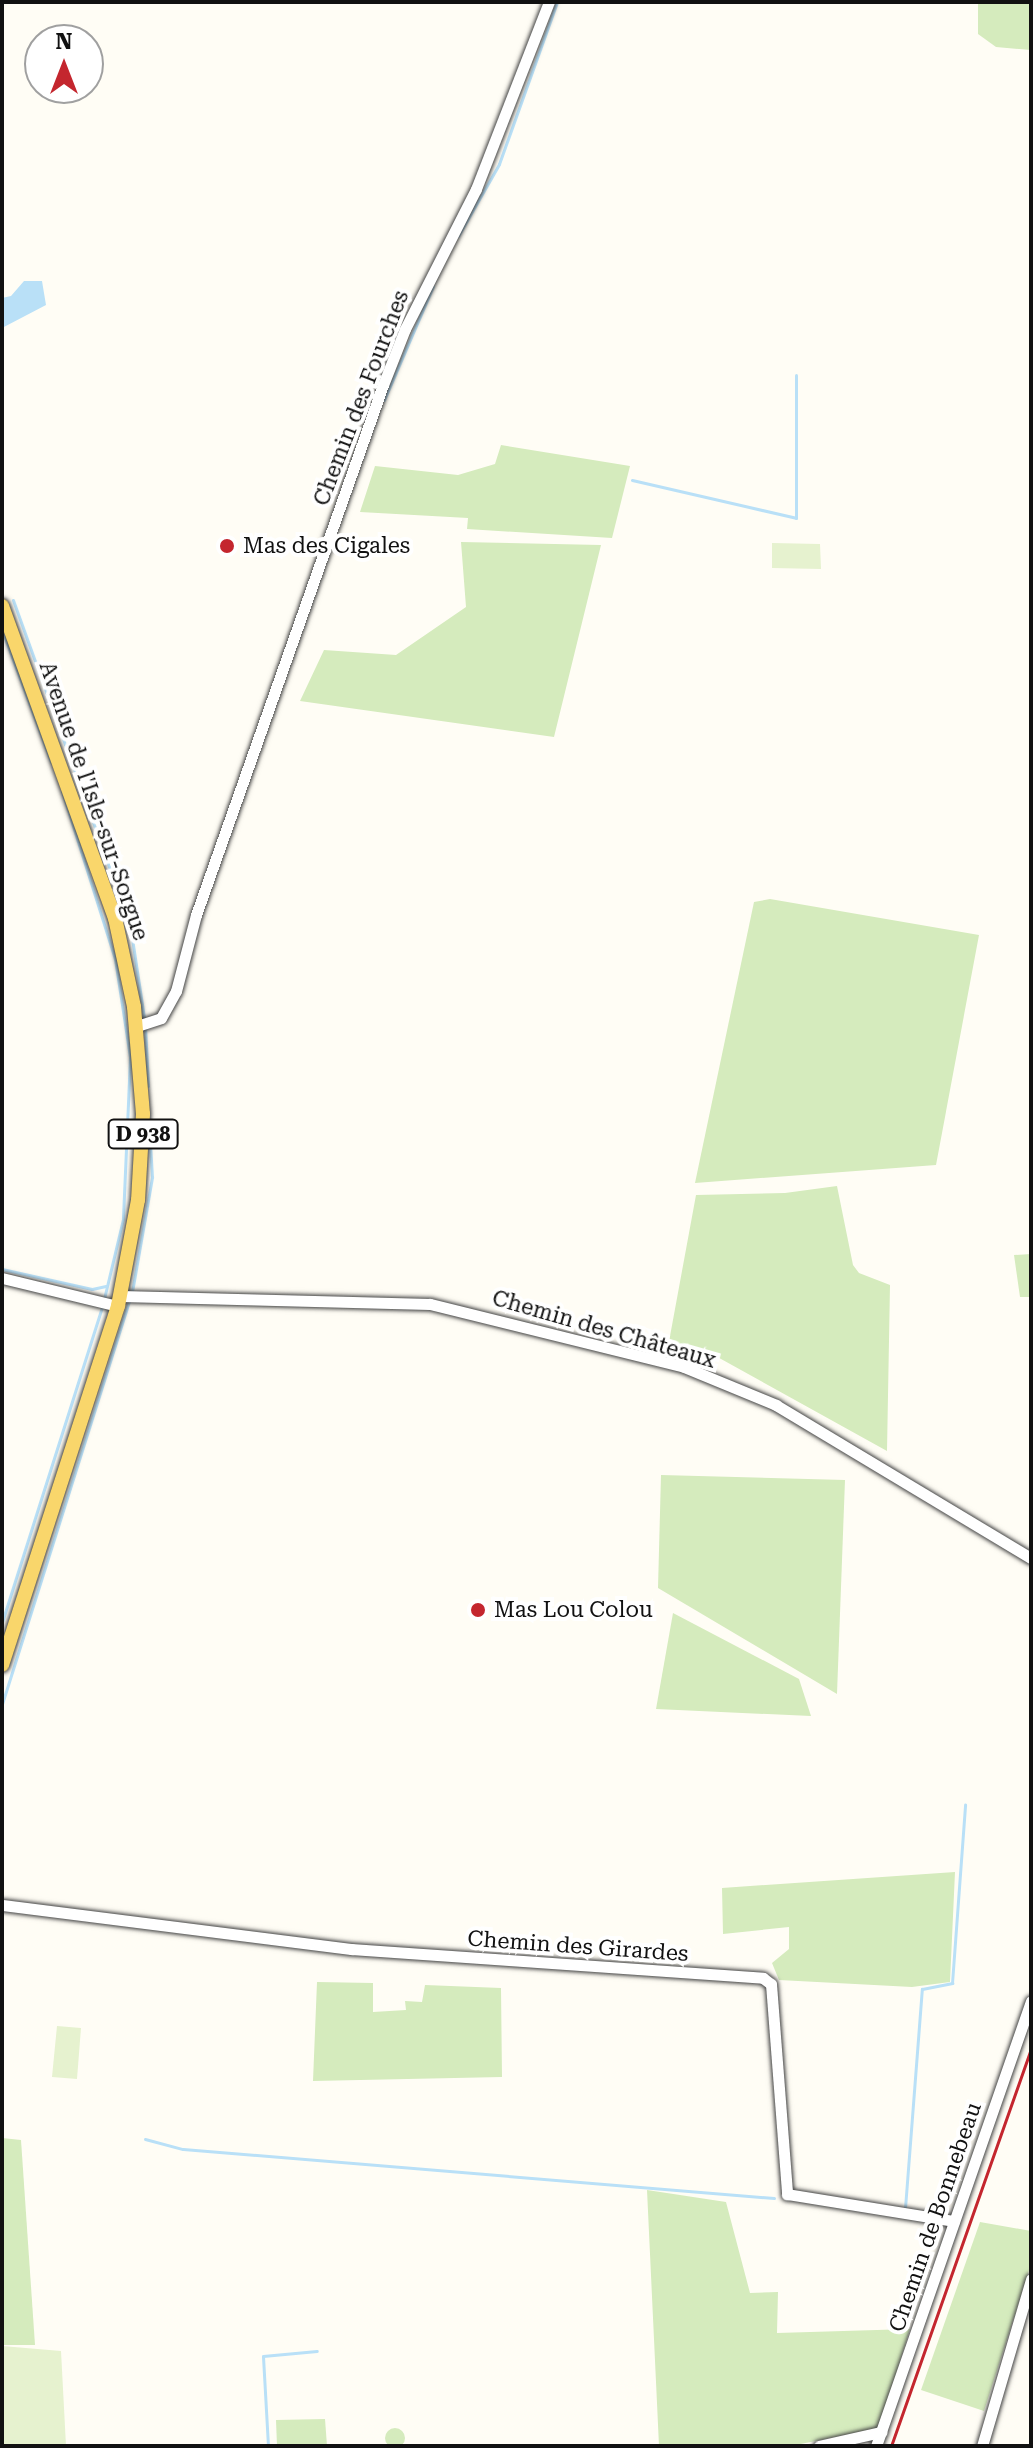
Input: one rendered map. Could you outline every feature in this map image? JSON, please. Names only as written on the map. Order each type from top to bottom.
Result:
[{"type":"main road","name":"Avenue de l'Isle-sur-Sorgue","points":[[2,606],[109,897],[137,1026],[142,1139],[134,1228],[120,1301],[2,1665]]},
{"type":"street","name":"Chemin des Fourches","points":[[137,1026],[161,1018],[176,991],[196,915],[383,385],[405,329],[476,189],[549,2]]},
{"type":"street","name":"Chemin des Châteaux","points":[[2,1278],[120,1301],[430,1304],[684,1367],[776,1405],[1031,1558]]},
{"type":"street","name":"Chemin des Girardes","points":[[2,1905],[351,1949],[763,1978],[771,1984],[787,2194],[954,2221]]},
{"type":"street","name":"Chemin de Bonnebeau","points":[[876,2446],[1031,2001]]},
{"type":"street","points":[[982,2446],[1031,2279]]},
{"type":"street","points":[[819,2446],[881,2432]]},
{"type":"green space","points":[[978,2],[1031,2],[1031,50],[996,47],[978,34]]},
{"type":"green space","points":[[501,445],[630,466],[612,538],[467,529],[468,518],[360,512],[375,466],[458,475],[495,464]]},
{"type":"green space","points":[[461,542],[601,545],[554,737],[300,701],[324,650],[396,655],[466,607]]},
{"type":"green space","points":[[772,543],[820,544],[821,569],[772,568]]},
{"type":"green space","points":[[770,899],[979,935],[936,1165],[695,1183],[754,902]]},
{"type":"green space","points":[[837,1186],[853,1265],[859,1273],[890,1285],[887,1451],[712,1354],[668,1347],[696,1195],[785,1193]]},
{"type":"green space","points":[[1031,1254],[1031,1297],[1020,1297],[1014,1255]]},
{"type":"green space","points":[[661,1475],[845,1480],[837,1694],[658,1588]]},
{"type":"green space","points":[[673,1613],[799,1679],[811,1716],[656,1709]]},
{"type":"green space","points":[[955,1872],[950,1982],[912,1987],[779,1980],[772,1963],[789,1949],[789,1927],[723,1934],[722,1888]]},
{"type":"green space","points":[[317,1982],[373,1983],[373,2012],[406,2010],[405,2001],[422,2002],[425,1985],[501,1988],[502,2077],[313,2081]]},
{"type":"green space","points":[[57,2026],[81,2028],[77,2079],[52,2077]]},
{"type":"green space","points":[[2,2138],[21,2140],[35,2345],[2,2345]]},
{"type":"green space","points":[[647,2190],[726,2202],[750,2293],[778,2292],[777,2333],[910,2329],[879,2428],[791,2446],[659,2446]]},
{"type":"green space","points":[[980,2222],[1031,2231],[1031,2264],[984,2411],[921,2390]]},
{"type":"green space","points":[[2,2346],[61,2351],[66,2446],[2,2446]]},
{"type":"green space","points":[[325,2419],[327,2446],[277,2446],[276,2420]]},
{"type":"green space","points":[[391,2428],[399,2428],[405,2438],[399,2448],[391,2448],[385,2442],[385,2434]]},
{"type":"water","points":[[24,281],[42,281],[46,305],[2,328],[2,298],[11,296]]},
{"type":"waterway","points":[[458,236],[499,164],[557,2]]},
{"type":"waterway","points":[[384,400],[433,286]]},
{"type":"waterway","points":[[632,480],[796,518],[796,375]]},
{"type":"waterway","points":[[13,600],[130,925],[144,1018]]},
{"type":"waterway","points":[[2,630],[51,762]]},
{"type":"waterway","points":[[62,791],[115,959],[130,1057],[123,1219],[104,1299]]},
{"type":"waterway","points":[[145,1026],[148,1086]]},
{"type":"waterway","points":[[132,1292],[152,1177],[149,1126]]},
{"type":"waterway","points":[[2,1269],[92,1289],[106,1286]]},
{"type":"waterway","points":[[2,1704],[130,1299]]},
{"type":"waterway","points":[[2,1622],[102,1307]]},
{"type":"waterway","points":[[905,2208],[922,1989],[952,1983],[965,1804]]},
{"type":"waterway","points":[[145,2139],[183,2149],[774,2198]]},
{"type":"waterway","points":[[268,2446],[263,2356],[317,2351]]},
{"type":"railway","points":[[891,2446],[1031,2049]]},
{"type":"place","name":"Mas des Cigales","points":[[227,546]]},
{"type":"place","name":"Mas Lou Colou","points":[[478,1610]]}]
